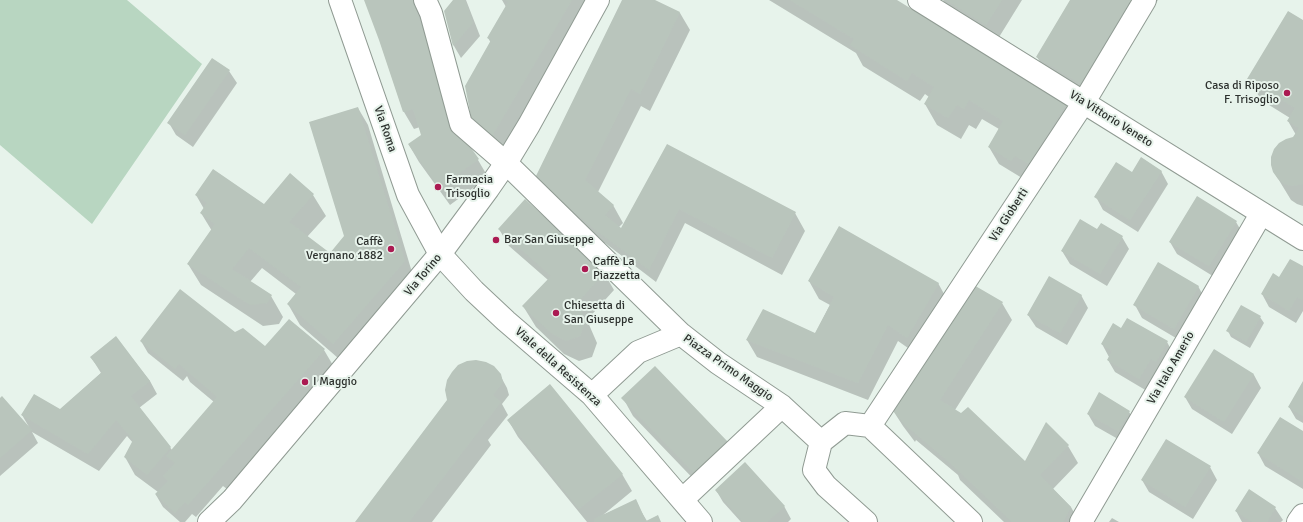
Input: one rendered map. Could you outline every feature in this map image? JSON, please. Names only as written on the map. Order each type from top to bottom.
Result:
[{"type":"street","name":"Via Roma","points":[[340,0],[408,195],[440,254]]},
{"type":"street","points":[[425,0],[431,13],[461,124],[506,163],[681,334]]},
{"type":"street","name":"Via Torino","points":[[209,522],[232,500],[440,254],[484,195],[506,163],[529,125],[598,0]]},
{"type":"street","name":"Via Vittorio Veneto","points":[[919,0],[1303,239]]},
{"type":"street","name":"Via Gioberti","points":[[870,426],[1084,102],[1145,0]]},
{"type":"street","name":"Via Italo Amerio","points":[[1081,522],[1261,214]]},
{"type":"street","name":"Viale della Resistenza","points":[[440,254],[474,291],[506,321],[592,395],[701,522]]},
{"type":"street","name":"Piazza Primo Maggio","points":[[592,395],[638,352],[681,334],[718,363],[782,406],[821,442]]},
{"type":"street","points":[[682,500],[782,406]]},
{"type":"street","points":[[866,522],[826,486],[814,470],[821,442],[845,423],[870,426],[971,522]]},
{"type":"street","points":[[1298,522],[1303,515]]},
{"type":"green space","points":[[0,0],[127,0],[202,64],[92,224],[0,145]]},
{"type":"building","points":[[364,0],[413,0],[453,123],[479,159],[439,188],[408,144],[421,135],[413,109],[403,112]]},
{"type":"building","points":[[453,0],[465,0],[473,23],[453,46],[444,11]]},
{"type":"building","points":[[504,0],[572,0],[491,138],[471,117],[465,86],[491,40],[487,38],[508,2]]},
{"type":"building","points":[[622,0],[655,0],[680,12],[640,94],[631,89],[585,180],[614,205],[605,215],[621,228],[667,144],[796,212],[772,258],[679,209],[649,270],[593,228],[535,178]]},
{"type":"building","points":[[790,0],[897,0],[1066,104],[1029,164],[1015,156],[1011,161],[988,147],[1003,121],[969,100],[964,109],[957,105],[948,118],[924,104],[934,87],[912,73],[907,81],[850,45],[854,39]]},
{"type":"building","points":[[946,0],[1002,0],[986,25]]},
{"type":"building","points":[[1070,0],[1134,0],[1083,85],[1036,57]]},
{"type":"building","name":"Casa di Riposo F. Trisoglio","points":[[1288,11],[1303,20],[1303,184],[1292,186],[1284,184],[1278,179],[1273,172],[1271,157],[1274,149],[1279,143],[1293,137],[1299,128],[1287,121],[1295,108],[1247,79]]},
{"type":"building","points":[[212,58],[230,70],[185,135],[167,123]]},
{"type":"building","points":[[358,107],[405,261],[333,344],[287,304],[301,287],[249,248],[232,269],[272,295],[267,303],[250,305],[187,264],[215,224],[200,213],[207,203],[195,195],[213,169],[264,204],[290,173],[314,194],[289,222],[330,253],[344,236],[309,122]]},
{"type":"building","points":[[1141,157],[1162,171],[1130,220],[1094,197],[1116,162],[1132,172]]},
{"type":"building","points":[[1197,196],[1237,221],[1209,266],[1169,242]]},
{"type":"building","points":[[525,199],[605,272],[578,302],[585,321],[580,336],[566,341],[551,333],[522,306],[551,276],[498,229]]},
{"type":"building","points":[[1080,219],[1097,229],[1101,223],[1123,236],[1100,274],[1061,251]]},
{"type":"building","points":[[839,226],[939,283],[907,338],[888,325],[858,383],[746,340],[763,309],[815,333],[834,297],[808,281]]},
{"type":"building","points":[[1290,259],[1303,266],[1303,299],[1302,300],[1297,297],[1289,311],[1261,294],[1273,273],[1279,277]]},
{"type":"building","points":[[1158,262],[1199,286],[1174,329],[1133,305]]},
{"type":"building","points":[[1049,276],[1082,295],[1060,333],[1027,315]]},
{"type":"building","points":[[972,284],[1003,302],[940,400],[961,413],[968,407],[1025,461],[1046,422],[1069,445],[1040,475],[1071,507],[1063,522],[1012,522],[949,462],[905,425],[891,408]]},
{"type":"building","points":[[180,289],[235,332],[243,328],[265,346],[289,319],[325,349],[188,505],[185,502],[175,513],[155,494],[168,481],[163,476],[175,463],[166,456],[217,397],[179,364],[175,369],[140,341]]},
{"type":"building","points":[[1241,305],[1261,316],[1246,342],[1226,331]]},
{"type":"building","points":[[1127,318],[1168,341],[1156,362],[1151,359],[1139,379],[1107,360],[1112,351],[1101,344],[1113,323],[1121,328]]},
{"type":"building","points":[[116,336],[150,381],[131,396],[171,447],[147,475],[124,457],[133,440],[116,420],[88,454],[21,415],[34,394],[60,409],[102,372],[90,357]]},
{"type":"building","points":[[1214,349],[1254,374],[1224,422],[1184,397]]},
{"type":"building","points":[[476,360],[486,362],[494,366],[501,374],[503,382],[493,395],[501,402],[409,522],[355,522],[447,400],[445,390],[447,380],[452,372],[458,365],[467,361]]},
{"type":"building","points":[[655,366],[728,442],[695,474],[621,398]]},
{"type":"building","points":[[1303,381],[1303,416],[1288,407]]},
{"type":"building","points":[[550,384],[623,474],[579,509],[507,420]]},
{"type":"building","points":[[1099,392],[1130,411],[1118,431],[1087,414]]},
{"type":"building","points":[[2,396],[32,430],[0,458],[0,398]]},
{"type":"building","points":[[1280,417],[1303,431],[1303,482],[1257,453]]},
{"type":"building","points":[[1166,439],[1211,466],[1185,507],[1141,480]]},
{"type":"building","points":[[745,462],[785,506],[767,522],[743,522],[715,490]]},
{"type":"building","points":[[1249,489],[1276,507],[1267,522],[1252,522],[1235,511]]},
{"type":"building","points":[[636,499],[646,521],[658,515],[661,522],[595,522],[594,519]]},
{"type":"place","name":"Casa di Riposo F. Trisoglio","points":[[1287,93]]},
{"type":"place","name":"Farmacia Trisoglio","points":[[438,187]]},
{"type":"place","name":"Bar San Giuseppe","points":[[496,240]]},
{"type":"place","name":"Caffè Vergnano 1882","points":[[391,249]]},
{"type":"place","name":"Caffè La Piazzetta","points":[[585,269]]},
{"type":"place","name":"Chiesetta di San Giuseppe","points":[[556,313]]},
{"type":"place","name":"I Maggio","points":[[305,382]]}]
